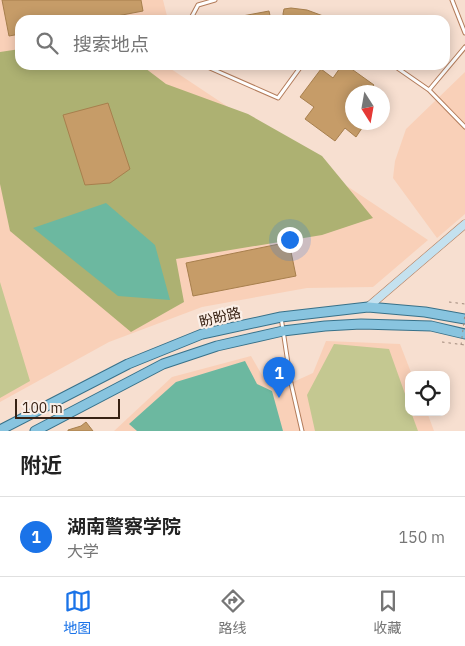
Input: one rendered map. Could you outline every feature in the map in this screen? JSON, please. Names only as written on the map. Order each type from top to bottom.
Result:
[{"type":"main road","points":[[368,307],[465,224]]},
{"type":"main road","name":"盼盼路","points":[[0,430],[128,364],[202,334],[281,317],[368,307],[425,312],[465,319]]},
{"type":"main road","name":"盼盼路","points":[[35,431],[163,364],[217,346],[284,331],[361,324],[431,326],[465,334]]},
{"type":"lane","points":[[193,15],[198,5],[215,0]]},
{"type":"lane","points":[[452,0],[465,33]]},
{"type":"lane","points":[[450,65],[465,47]]},
{"type":"lane","points":[[215,70],[278,98],[298,70]]},
{"type":"lane","points":[[400,70],[429,90],[465,127]]},
{"type":"lane","points":[[429,90],[446,70]]},
{"type":"lane","points":[[281,317],[291,383],[302,431]]},
{"type":"path","points":[[448,302],[465,304]]},
{"type":"path","points":[[461,345],[465,314]]},
{"type":"path","points":[[442,342],[465,345]]},
{"type":"shaded area","points":[[0,0],[163,0],[167,15],[15,15],[15,70],[173,70],[428,240],[373,287],[307,288],[202,307],[109,342],[0,402]]},
{"type":"shaded area","points":[[465,72],[465,214],[437,238],[393,178],[395,161],[406,129]]},
{"type":"shaded area","points":[[326,341],[400,344],[410,371],[405,371],[405,416],[428,416],[434,431],[114,431],[172,377],[251,356],[266,382],[291,383],[313,373]]},
{"type":"green space","points":[[15,50],[15,70],[148,70],[166,84],[248,114],[322,156],[373,218],[322,235],[176,259],[184,302],[131,332],[10,231],[0,184],[0,52]]},
{"type":"green space","points":[[0,282],[30,381],[0,398]]},
{"type":"green space","points":[[334,344],[389,349],[405,394],[405,416],[412,416],[418,431],[315,431],[307,395]]},
{"type":"water","points":[[106,203],[155,245],[170,300],[118,296],[33,228]]},
{"type":"water","points":[[245,361],[257,384],[272,391],[283,431],[137,431],[129,424],[176,382]]},
{"type":"building","points":[[2,0],[141,0],[143,11],[122,15],[15,15],[15,35],[9,36]]},
{"type":"building","points":[[284,9],[307,10],[320,15],[283,15]]},
{"type":"building","points":[[269,11],[270,15],[248,15]]},
{"type":"building","points":[[320,70],[333,78],[339,70],[353,70],[374,85],[345,85],[345,128],[335,141],[305,119],[314,107],[300,97]]},
{"type":"building","points":[[108,103],[130,169],[110,183],[85,185],[63,115]]},
{"type":"building","points":[[347,130],[361,130],[356,137]]},
{"type":"building","points":[[289,242],[296,276],[193,296],[186,263]]},
{"type":"building","points":[[86,422],[93,431],[68,431],[81,426]]},
{"type":"place","name":"湖南警察学院","points":[[279,398]]}]
